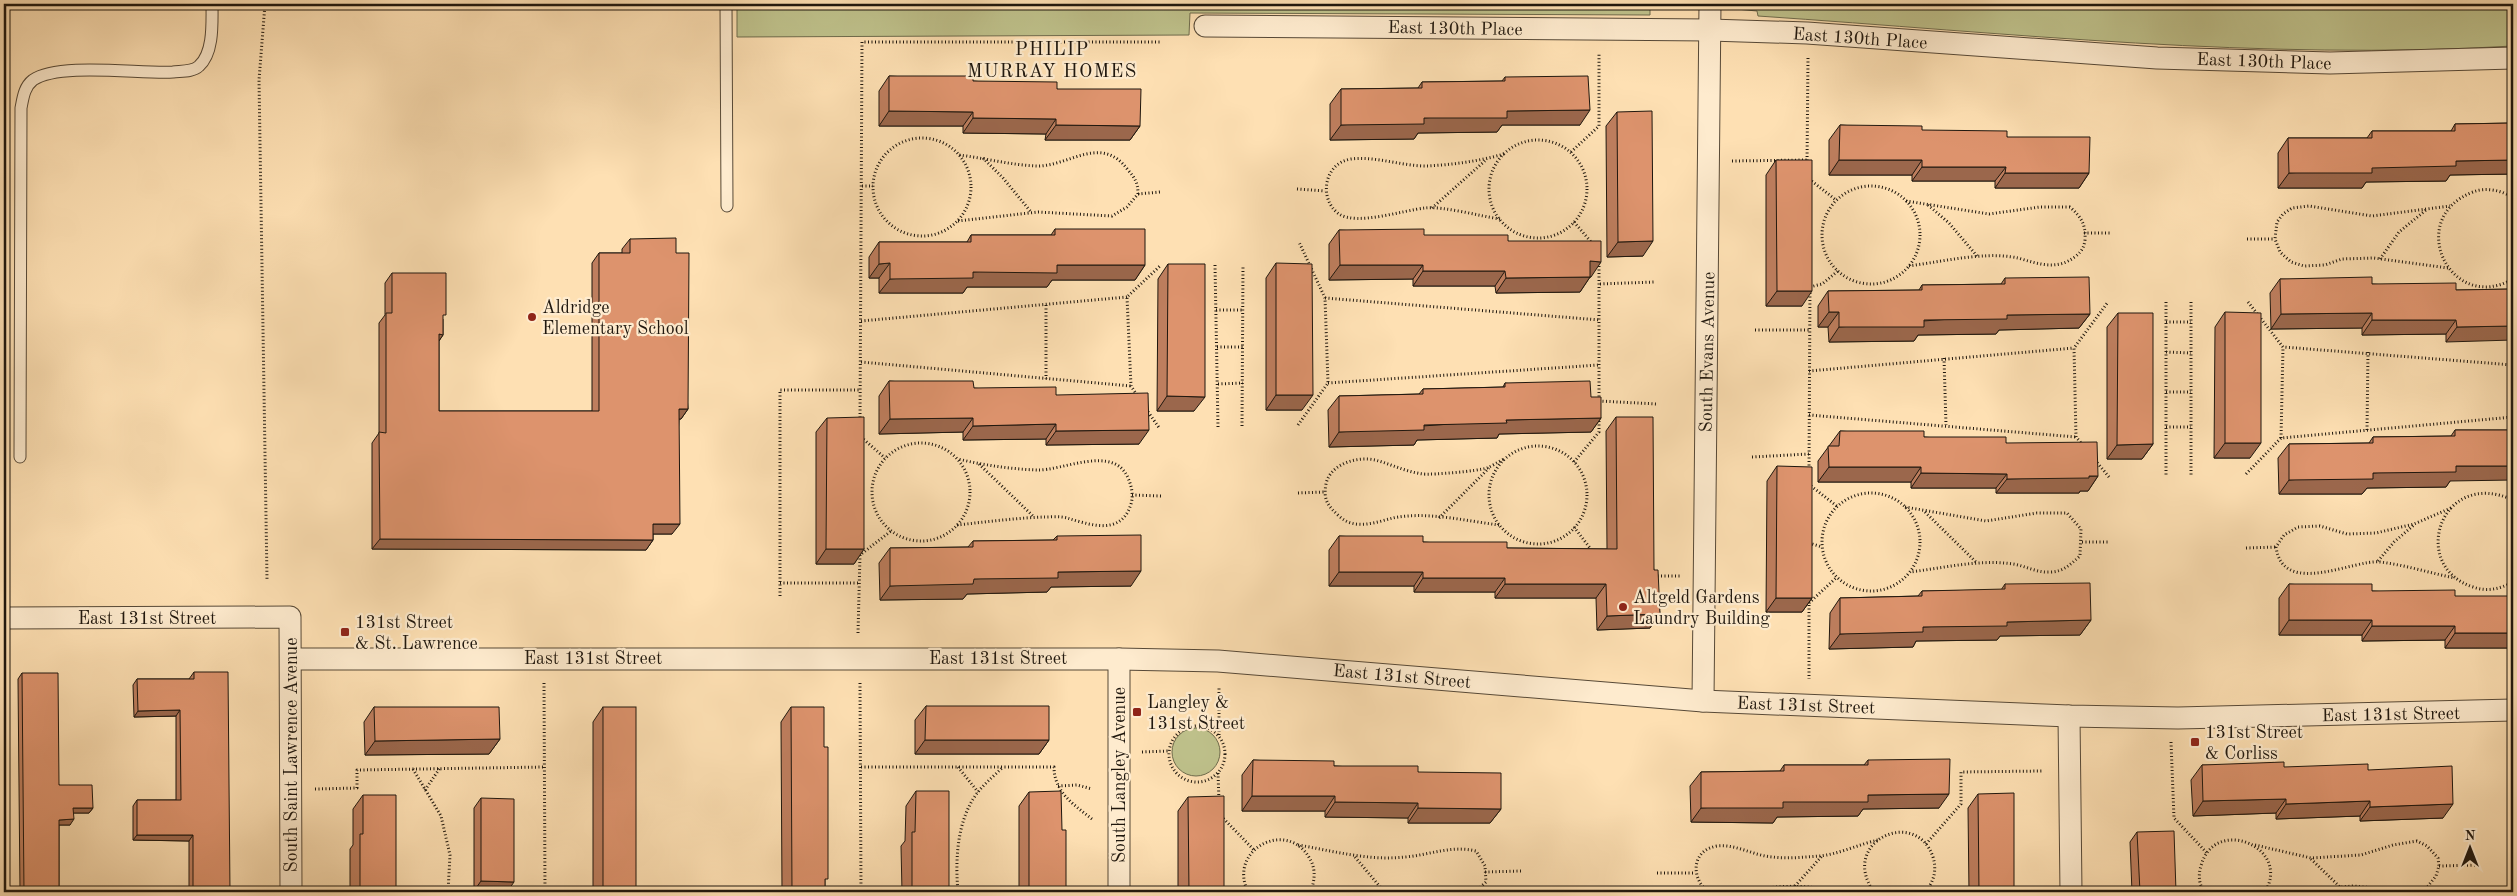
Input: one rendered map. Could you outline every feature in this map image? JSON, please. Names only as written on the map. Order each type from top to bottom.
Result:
[{"type":"street","name":"South Evans Avenue","points":[[1703,701],[1710,4]]},
{"type":"street","name":"East 130th Place","points":[[1205,26],[1710,30],[1807,33],[2157,58],[2330,63],[2513,58]]},
{"type":"street","name":"East 131st Street","points":[[4,618],[290,617]]},
{"type":"street","name":"South Saint Lawrence Avenue","points":[[290,617],[291,892]]},
{"type":"street","name":"East 131st Street","points":[[291,658],[1119,658],[1218,661],[1703,701],[2070,716],[2178,718],[2376,715],[2513,710]]},
{"type":"street","name":"South Langley Avenue","points":[[1119,658],[1119,892]]},
{"type":"street","points":[[2070,716],[2071,892]]},
{"type":"lane","points":[[20,457],[21,108],[25,90],[32,81],[46,75],[67,71],[168,72],[188,71],[199,67],[207,54],[212,32],[212,4]]},
{"type":"lane","points":[[726,4],[727,206]]},
{"type":"path","points":[[265,4],[260,80],[267,579]]},
{"type":"path","points":[[860,427],[862,42],[1160,42]]},
{"type":"path","points":[[1571,152],[1599,126],[1599,50]]},
{"type":"path","points":[[1807,168],[1808,57]]},
{"type":"path","points":[[959,154],[970,175],[972,188],[966,210],[958,221],[948,228],[923,236],[898,229],[888,221],[880,211],[873,186],[875,173],[885,156],[899,143],[912,139],[938,140],[959,154],[1037,166],[1098,151],[1114,156],[1124,164],[1136,179],[1138,194]]},
{"type":"path","points":[[1537,140],[1549,141],[1571,152],[1584,170],[1587,192],[1585,203],[1574,222],[1554,235],[1536,237],[1519,234],[1500,219],[1490,197],[1489,185],[1496,163],[1504,154],[1514,146],[1537,140]]},
{"type":"path","points":[[1500,219],[1432,208],[1355,218],[1340,214],[1332,206],[1325,191],[1326,182],[1333,168],[1349,159],[1375,159],[1425,166],[1487,159],[1504,154]]},
{"type":"path","points":[[982,158],[1003,178],[1031,212]]},
{"type":"path","points":[[1432,208],[1487,159]]},
{"type":"path","points":[[1729,161],[1807,160]]},
{"type":"path","points":[[1806,177],[1836,200]]},
{"type":"path","points":[[862,186],[873,186]]},
{"type":"path","points":[[1871,186],[1896,193],[1906,201],[1918,221],[1920,233],[1917,251],[1908,266],[1899,275],[1887,281],[1874,283],[1849,278],[1838,271],[1829,261],[1822,236],[1823,223],[1836,200],[1858,188],[1871,186]]},
{"type":"path","points":[[1297,190],[1325,191]]},
{"type":"path","points":[[2513,198],[2493,190],[2477,190],[2462,196],[2450,206],[2444,215],[2438,237],[2439,248],[2448,268],[2468,284],[2494,287],[2513,279]]},
{"type":"path","points":[[958,221],[1031,212],[1112,216],[1127,207],[1138,194],[1160,192]]},
{"type":"path","points":[[1906,201],[1989,214],[2040,207],[2070,207],[2082,218],[2084,233],[2083,250],[2068,262],[2055,266],[2034,264],[2017,258],[1978,257],[1908,266]]},
{"type":"path","points":[[1927,205],[1949,224],[1978,257]]},
{"type":"path","points":[[2448,268],[2380,259],[2342,259],[2325,265],[2304,266],[2291,262],[2280,252],[2275,239],[2277,222],[2283,214],[2292,208],[2309,206],[2372,216],[2450,206]]},
{"type":"path","points":[[2380,259],[2400,232],[2426,210]]},
{"type":"path","points":[[1574,222],[1593,244]]},
{"type":"path","points":[[2084,233],[2110,233]]},
{"type":"path","points":[[2247,239],[2275,239]]},
{"type":"path","points":[[1298,242],[1325,298],[1328,383],[1298,425]]},
{"type":"path","points":[[1574,462],[1599,432],[1599,259]]},
{"type":"path","points":[[1215,265],[1218,427]]},
{"type":"path","points":[[861,321],[1127,297],[1160,266]]},
{"type":"path","points":[[1242,426],[1243,266]]},
{"type":"path","points":[[1809,474],[1808,371],[1810,288],[1822,284],[1838,271]]},
{"type":"path","points":[[1600,284],[1654,282]]},
{"type":"path","points":[[1127,297],[1131,386],[1141,400]]},
{"type":"path","points":[[1325,298],[1600,320]]},
{"type":"path","points":[[2087,450],[2076,437],[2074,348],[2108,302]]},
{"type":"path","points":[[2166,302],[2166,475]]},
{"type":"path","points":[[2191,302],[2191,475]]},
{"type":"path","points":[[2248,302],[2284,347],[2281,438]]},
{"type":"path","points":[[1046,305],[1046,379]]},
{"type":"path","points":[[1216,310],[1243,310]]},
{"type":"path","points":[[2166,322],[2191,322]]},
{"type":"path","points":[[1755,330],[1809,330]]},
{"type":"path","points":[[1216,347],[1243,347]]},
{"type":"path","points":[[2284,347],[2368,352],[2513,365]]},
{"type":"path","points":[[1808,371],[2074,348]]},
{"type":"path","points":[[2166,352],[2191,353]]},
{"type":"path","points":[[2367,430],[2368,352]]},
{"type":"path","points":[[1944,358],[1946,425]]},
{"type":"path","points":[[861,362],[1131,386]]},
{"type":"path","points":[[1328,383],[1599,365]]},
{"type":"path","points":[[1218,384],[1243,383]]},
{"type":"path","points":[[780,596],[780,390],[861,390]]},
{"type":"path","points":[[2166,392],[2191,392]]},
{"type":"path","points":[[1599,401],[1657,404]]},
{"type":"path","points":[[1146,408],[1160,428]]},
{"type":"path","points":[[1809,415],[2076,437]]},
{"type":"path","points":[[2246,474],[2281,438],[2513,417]]},
{"type":"path","points":[[2166,427],[2191,427]]},
{"type":"path","points":[[860,436],[885,458]]},
{"type":"path","points":[[922,443],[947,450],[958,459],[964,469],[970,492],[964,515],[957,525],[937,538],[925,540],[913,540],[891,531],[877,512],[872,496],[874,478],[885,458],[896,449],[922,443]]},
{"type":"path","points":[[1499,525],[1439,518],[1394,518],[1376,523],[1356,524],[1343,520],[1329,507],[1324,492],[1327,479],[1333,471],[1342,464],[1358,460],[1374,460],[1423,474],[1486,468],[1514,452],[1539,446],[1552,448],[1574,462],[1582,472],[1587,498],[1584,511],[1574,526],[1558,539],[1533,543],[1514,537],[1499,525],[1493,514],[1489,491],[1494,474],[1504,459]]},
{"type":"path","points":[[1752,457],[1809,454]]},
{"type":"path","points":[[2093,457],[2109,477]]},
{"type":"path","points":[[957,525],[1066,517],[1082,524],[1101,527],[1123,518],[1131,505],[1132,495],[1127,474],[1121,468],[1107,462],[1086,461],[1039,470],[978,464],[958,459]]},
{"type":"path","points":[[978,464],[1034,518]]},
{"type":"path","points":[[1439,518],[1491,466]]},
{"type":"path","points":[[1809,494],[1809,484],[1838,507]]},
{"type":"path","points":[[1298,493],[1324,492]]},
{"type":"path","points":[[2276,547],[2284,535],[2298,527],[2320,526],[2347,534],[2376,533],[2414,524],[2450,508],[2473,494],[2487,492],[2513,500]]},
{"type":"path","points":[[1864,494],[1879,494],[1893,498],[1905,507],[1914,518],[1919,532],[1919,553],[1910,572],[1897,584],[1880,590],[1857,589],[1837,577],[1824,558],[1822,546],[1823,532],[1829,518],[1838,507],[1850,498],[1864,494]]},
{"type":"path","points":[[1132,495],[1161,496]]},
{"type":"path","points":[[1905,507],[1986,521],[2038,513],[2067,513],[2079,525],[2082,542],[2080,556],[2065,568],[2052,572],[2032,570],[2014,564],[1977,563],[1910,572]]},
{"type":"path","points":[[2450,508],[2440,528],[2438,544],[2442,561],[2455,578]]},
{"type":"path","points":[[1924,511],[1977,563]]},
{"type":"path","points":[[2378,562],[2394,542],[2414,524]]},
{"type":"path","points":[[1574,526],[1595,554]]},
{"type":"path","points":[[858,633],[860,555],[891,531]]},
{"type":"path","points":[[1809,533],[1809,552]]},
{"type":"path","points":[[2082,542],[2109,542]]},
{"type":"path","points":[[1809,543],[1822,546]]},
{"type":"path","points":[[2246,548],[2276,547]]},
{"type":"path","points":[[2276,547],[2283,564],[2298,572],[2324,573],[2378,562],[2455,578],[2478,589],[2491,590],[2513,582]]},
{"type":"path","points":[[1650,576],[1680,576]]},
{"type":"path","points":[[1809,603],[1837,577]]},
{"type":"path","points":[[780,583],[859,583]]},
{"type":"path","points":[[1809,595],[1809,679]]},
{"type":"path","points":[[544,680],[545,892]]},
{"type":"path","points":[[860,681],[861,892]]},
{"type":"path","points":[[1219,682],[1219,735],[1225,750],[1225,758],[1218,773],[1220,815],[1254,850]]},
{"type":"path","points":[[1218,773],[1202,782],[1185,779],[1172,768],[1168,751],[1176,734],[1193,725],[1203,726],[1219,735]]},
{"type":"path","points":[[2171,736],[2174,818],[2207,853]]},
{"type":"path","points":[[1140,752],[1168,751]]},
{"type":"path","points":[[312,789],[357,788],[357,770],[545,766]]},
{"type":"path","points":[[861,766],[1054,767],[1054,780],[1058,786],[1075,806],[1092,819]]},
{"type":"path","points":[[958,766],[978,792]]},
{"type":"path","points":[[958,892],[955,865],[964,819],[978,792],[1004,767]]},
{"type":"path","points":[[425,790],[440,768]]},
{"type":"path","points":[[412,769],[441,816],[450,855],[448,892]]},
{"type":"path","points":[[1926,844],[1961,804],[1961,772],[2043,771]]},
{"type":"path","points":[[1058,786],[1077,785],[1092,789]]},
{"type":"path","points":[[1874,892],[1867,883],[1864,871],[1865,859],[1869,848],[1887,834],[1897,832],[1908,833],[1926,844],[1931,851],[1935,870],[1933,879],[1925,892]]},
{"type":"path","points":[[1248,892],[1243,880],[1243,869],[1247,858],[1264,843],[1275,840],[1287,840],[1298,845],[1355,857],[1405,857],[1437,850],[1462,848],[1476,851],[1485,866],[1486,882],[1475,892]]},
{"type":"path","points":[[1708,892],[1699,883],[1694,873],[1699,859],[1716,846],[1740,848],[1772,857],[1822,856],[1878,840]]},
{"type":"path","points":[[2204,892],[2200,880],[2200,870],[2207,853],[2224,841],[2245,841],[2263,854],[2269,864],[2270,876],[2266,892]]},
{"type":"path","points":[[2254,846],[2311,858],[2361,856],[2393,845],[2416,841],[2434,852],[2438,858],[2439,866],[2432,882],[2416,892],[2376,886],[2340,887],[2308,892]]},
{"type":"path","points":[[1298,845],[1307,853],[1313,864],[1314,875],[1310,892]]},
{"type":"path","points":[[1795,886],[1822,856]]},
{"type":"path","points":[[1355,857],[1381,888]]},
{"type":"path","points":[[2311,858],[2340,887]]},
{"type":"path","points":[[2439,866],[2478,865]]},
{"type":"path","points":[[1485,872],[1521,871]]},
{"type":"path","points":[[1657,873],[1694,873]]},
{"type":"path","points":[[1745,892],[1795,886],[1818,887],[1837,892]]},
{"type":"path","points":[[1358,892],[1397,887],[1423,892]]},
{"type":"green space","points":[[737,4],[1675,4],[1670,8],[1650,9],[1650,15],[1190,13],[1189,35],[737,37]]},
{"type":"green space","points":[[1733,4],[2513,4],[2513,46],[2419,50],[2324,50],[2136,43],[1758,16],[1757,11],[1736,9]]},
{"type":"green space","points":[[1196,728],[1205,730],[1213,735],[1218,743],[1220,752],[1218,761],[1213,769],[1205,774],[1196,776],[1187,774],[1179,769],[1174,761],[1172,752],[1174,743],[1179,735],[1187,730]]},
{"type":"building","points":[[889,76],[973,76],[973,81],[1057,82],[1057,89],[1141,89],[1140,126],[1056,125],[1056,119],[973,118],[973,112],[889,111]]},
{"type":"building","points":[[1588,76],[1590,110],[1507,111],[1507,118],[1424,118],[1424,124],[1341,125],[1341,89],[1422,88],[1422,82],[1505,81],[1505,77]]},
{"type":"building","points":[[1652,111],[1653,241],[1618,242],[1617,112]]},
{"type":"building","points":[[2513,123],[2513,160],[2456,161],[2456,166],[2372,168],[2372,173],[2289,173],[2288,138],[2372,138],[2372,131],[2455,131],[2455,124]]},
{"type":"building","points":[[1840,125],[1922,126],[1922,130],[2007,131],[2007,137],[2090,137],[2089,173],[2005,173],[2006,167],[1922,167],[1922,160],[1839,160]]},
{"type":"building","points":[[1776,160],[1812,160],[1812,291],[1777,291]]},
{"type":"building","points":[[1055,229],[1145,229],[1145,265],[1057,265],[1057,273],[973,272],[973,278],[890,279],[890,263],[879,264],[879,242],[971,242],[971,235],[1055,235]]},
{"type":"building","points":[[1424,229],[1424,235],[1508,235],[1508,241],[1601,241],[1601,262],[1590,261],[1590,277],[1506,278],[1505,271],[1423,271],[1423,265],[1340,265],[1339,230]]},
{"type":"building","points":[[676,238],[676,253],[689,253],[688,409],[679,409],[680,524],[653,524],[653,540],[380,539],[379,432],[386,433],[386,313],[392,313],[392,273],[446,273],[446,315],[443,315],[443,335],[439,334],[439,411],[599,411],[599,253],[630,253],[630,239]]},
{"type":"building","points":[[4,263],[9,263],[9,377],[4,377]]},
{"type":"building","points":[[1276,263],[1312,264],[1313,395],[1276,395]]},
{"type":"building","points":[[1168,264],[1205,264],[1205,397],[1167,396]]},
{"type":"building","points":[[2089,277],[2090,314],[2007,315],[2007,319],[1924,320],[1924,327],[1839,327],[1839,312],[1829,312],[1828,291],[1922,290],[1922,285],[2005,284],[2005,278]]},
{"type":"building","points":[[2372,277],[2372,284],[2456,283],[2456,290],[2513,289],[2513,326],[2457,327],[2456,320],[2372,320],[2372,313],[2281,314],[2280,279]]},
{"type":"building","points":[[2225,312],[2261,313],[2261,443],[2225,443]]},
{"type":"building","points":[[2118,313],[2153,313],[2153,444],[2117,445]]},
{"type":"building","points":[[889,381],[973,381],[974,388],[1056,387],[1056,395],[1148,393],[1149,430],[1056,431],[1056,424],[973,426],[973,418],[890,419]]},
{"type":"building","points":[[1590,381],[1591,397],[1601,397],[1601,418],[1506,420],[1507,423],[1424,425],[1424,430],[1339,432],[1339,396],[1423,394],[1423,389],[1505,387],[1505,383]]},
{"type":"building","points":[[864,417],[864,549],[826,549],[827,418]]},
{"type":"building","points":[[1616,417],[1653,417],[1654,570],[1658,570],[1660,614],[1607,616],[1606,584],[1505,584],[1505,578],[1423,578],[1423,572],[1339,572],[1339,536],[1423,536],[1423,542],[1507,542],[1507,548],[1617,549]]},
{"type":"building","points":[[2455,430],[2513,430],[2513,466],[2456,466],[2456,472],[2373,473],[2373,479],[2289,480],[2289,444],[2373,443],[2373,437],[2455,436]]},
{"type":"building","points":[[1840,431],[1924,431],[1924,437],[2006,437],[2006,443],[2097,442],[2098,476],[2089,476],[2089,478],[2007,479],[2007,474],[1921,473],[1921,467],[1829,467],[1828,446],[1839,446]]},
{"type":"building","points":[[1777,466],[1812,467],[1812,598],[1776,598]]},
{"type":"building","points":[[1141,535],[1141,571],[1058,572],[1058,578],[974,579],[973,584],[890,586],[890,548],[973,547],[973,541],[1057,540],[1057,536]]},
{"type":"building","points":[[2090,583],[2091,620],[2007,622],[2007,626],[1923,627],[1923,632],[1840,634],[1840,598],[1922,596],[1922,591],[2005,589],[2005,584]]},
{"type":"building","points":[[2289,584],[2372,584],[2372,591],[2455,590],[2455,596],[2513,596],[2513,633],[2455,633],[2455,626],[2372,626],[2372,620],[2289,620]]},
{"type":"building","points":[[194,672],[228,672],[230,892],[193,892],[193,835],[137,835],[137,800],[181,800],[180,710],[138,711],[137,679],[194,679]]},
{"type":"building","points":[[22,673],[58,673],[59,785],[92,785],[93,808],[73,808],[74,819],[59,820],[59,892],[24,892]]},
{"type":"building","points":[[926,706],[1049,706],[1049,740],[925,740]]},
{"type":"building","points":[[374,707],[499,707],[500,739],[375,741]]},
{"type":"building","points":[[603,707],[636,707],[636,892],[603,892]]},
{"type":"building","points":[[791,707],[824,707],[824,747],[828,747],[828,879],[825,879],[825,892],[792,892]]},
{"type":"building","points":[[1950,759],[1949,794],[1868,795],[1868,802],[1783,802],[1783,808],[1701,808],[1701,772],[1784,771],[1784,765],[1868,765],[1868,760]]},
{"type":"building","points":[[1253,760],[1334,761],[1334,766],[1418,766],[1418,772],[1501,773],[1501,809],[1418,808],[1418,803],[1335,802],[1335,796],[1252,796]]},
{"type":"building","points":[[2284,762],[2284,767],[2368,764],[2368,770],[2452,766],[2453,804],[2370,807],[2370,801],[2286,804],[2286,799],[2203,801],[2202,765]]},
{"type":"building","points":[[916,791],[949,791],[949,892],[912,892],[912,832],[915,832]]},
{"type":"building","points":[[1061,791],[1062,830],[1066,830],[1066,892],[1029,892],[1029,792]]},
{"type":"building","points":[[2014,793],[2014,892],[1979,892],[1978,794]]},
{"type":"building","points":[[363,795],[396,795],[396,892],[360,892],[360,834],[363,834]]},
{"type":"building","points":[[1224,796],[1224,892],[1189,892],[1188,797]]},
{"type":"building","points":[[481,798],[514,799],[514,882],[481,881]]},
{"type":"building","points":[[2174,831],[2176,892],[2140,892],[2137,832]]},
{"type":"place","name":"Aldridge Elementary School","points":[[532,317]]},
{"type":"place","name":"Altgeld Gardens Laundry Building","points":[[1623,607]]},
{"type":"place","name":"131st Street & St. Lawrence","points":[[345,632]]},
{"type":"place","name":"Langley & 131st Street","points":[[1137,712]]},
{"type":"place","name":"131st Street & Corliss","points":[[2195,742]]},
{"type":"district","name":"PHILIP MURRAY HOMES","points":[[1052,59]]}]
